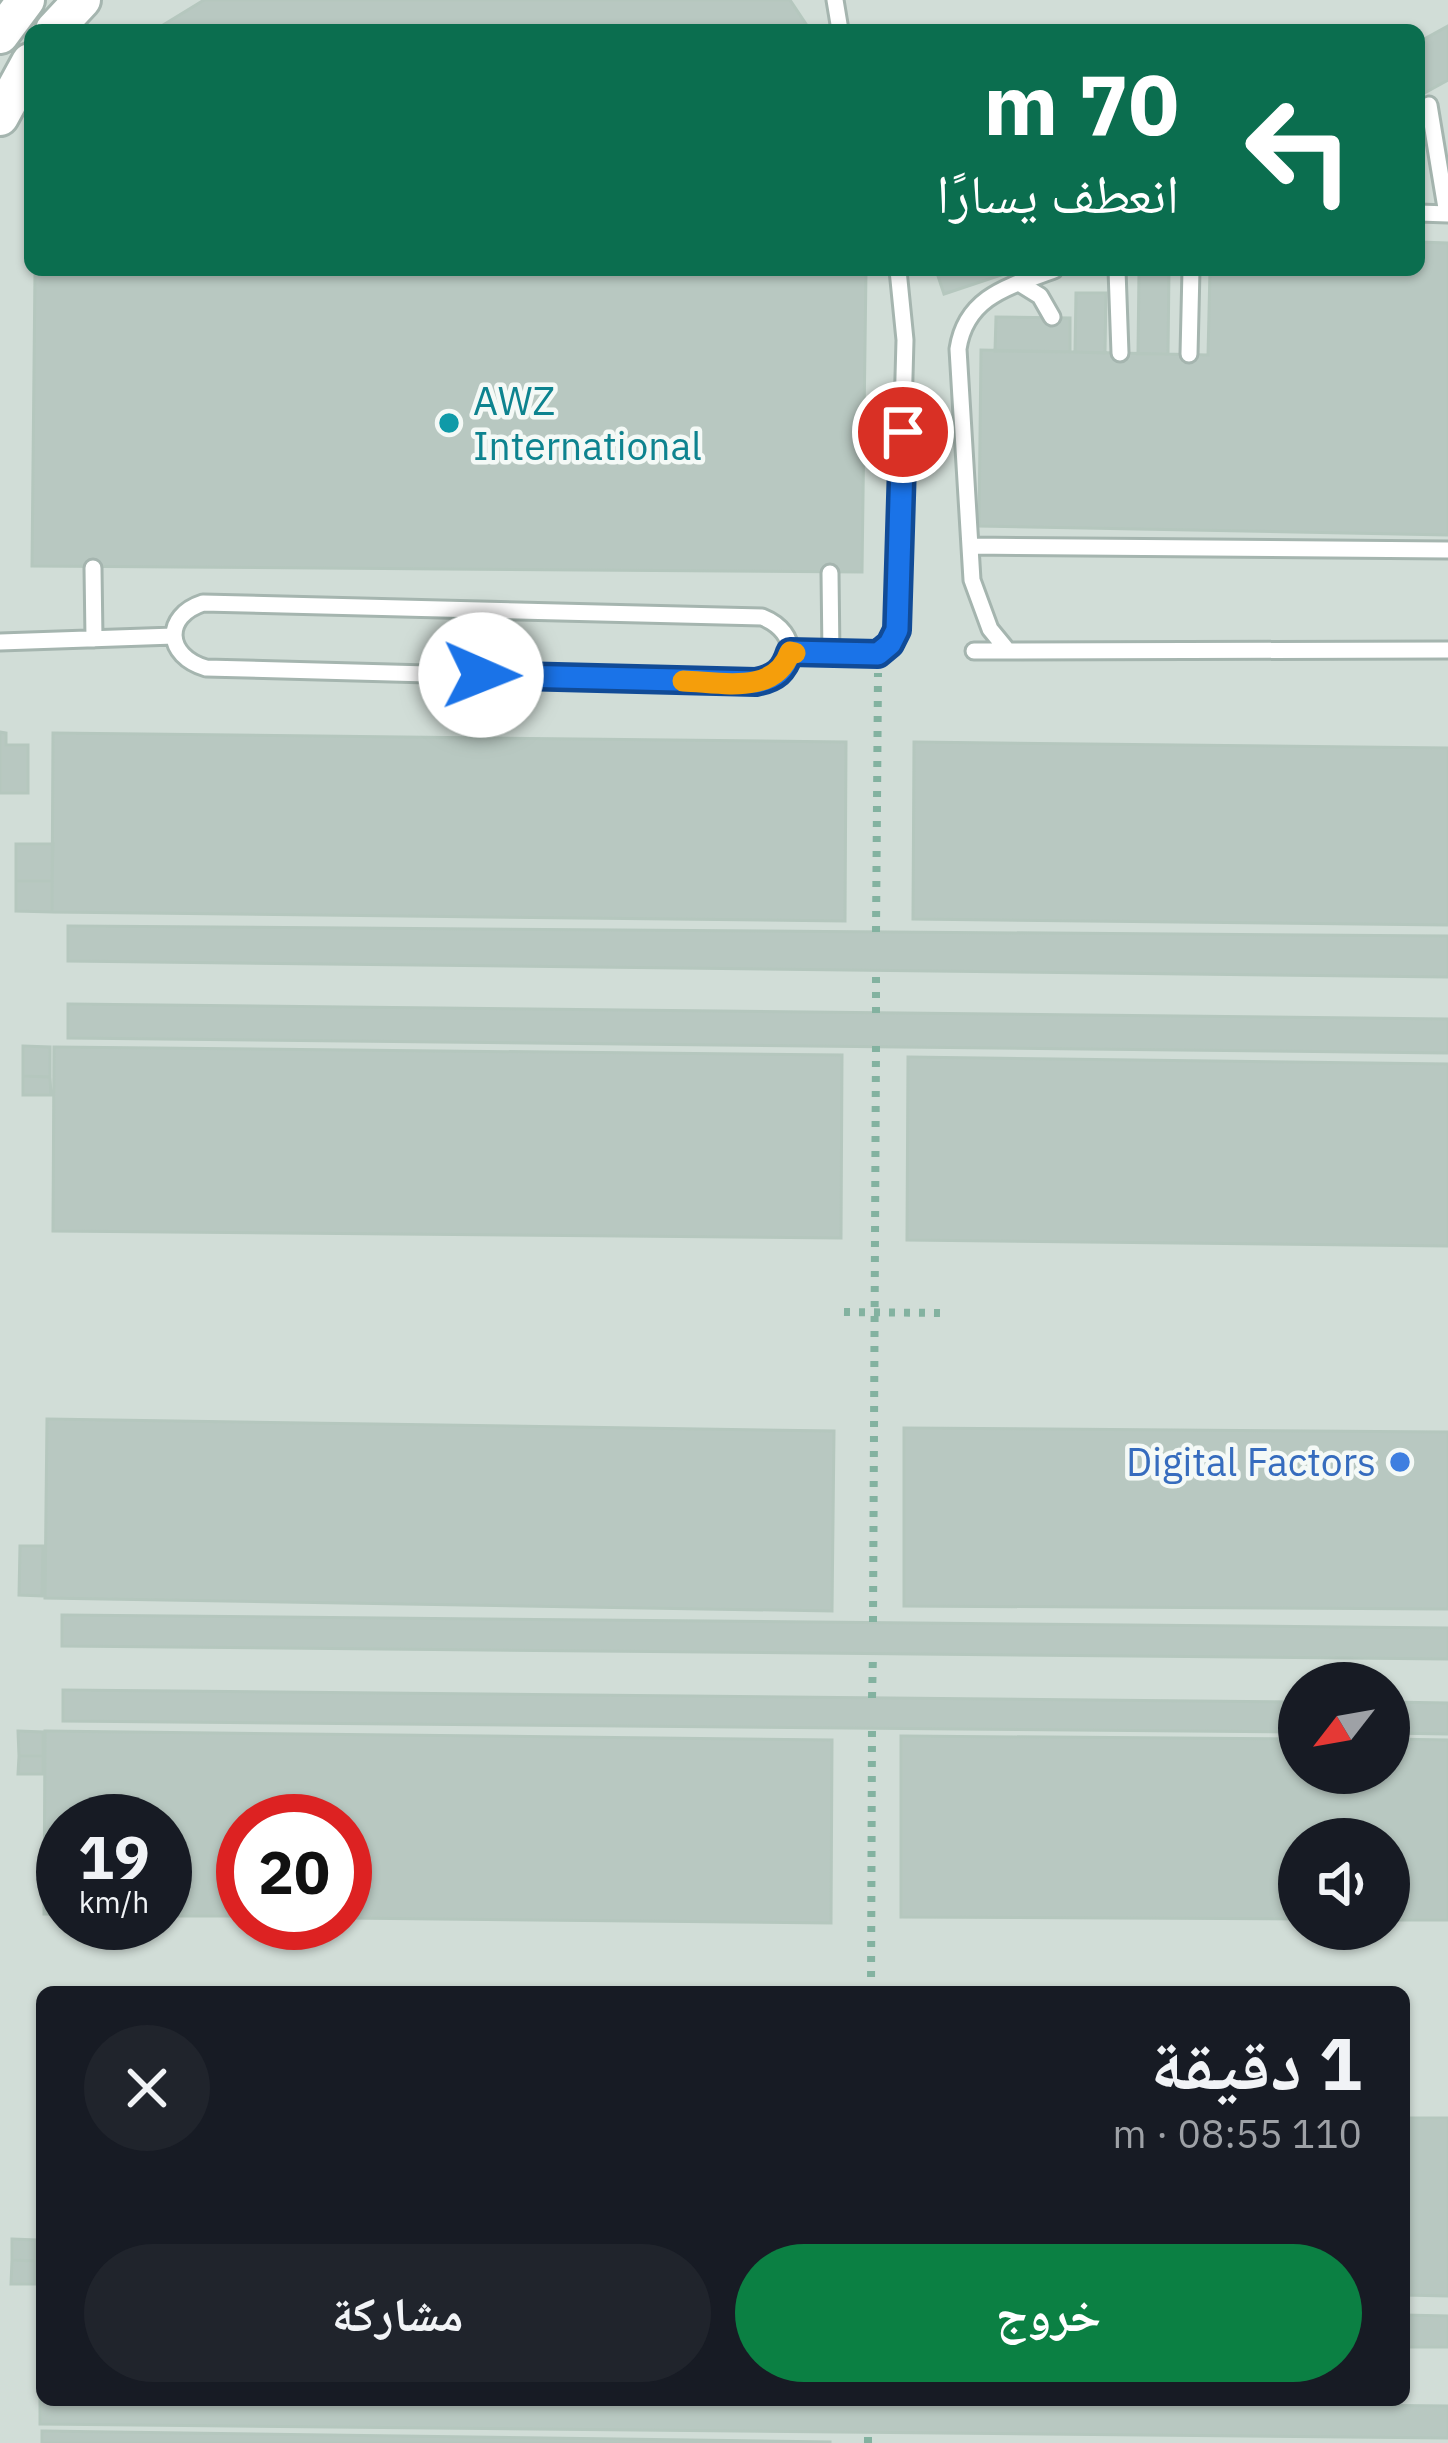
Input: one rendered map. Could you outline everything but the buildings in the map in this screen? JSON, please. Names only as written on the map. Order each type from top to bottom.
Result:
[{"type":"street","points":[[0,35],[26,0]]},
{"type":"street","points":[[60,24],[82,0]]},
{"type":"street","points":[[0,117],[24,73]]},
{"type":"lane","points":[[1429,105],[1448,214]]},
{"type":"lane","points":[[790,652],[878,654],[897,630],[905,340],[899,276]]},
{"type":"lane","points":[[1008,651],[990,629],[978,603],[958,349],[969,314],[982,300],[1038,276]]},
{"type":"lane","points":[[1117,276],[1120,353]]},
{"type":"lane","points":[[1189,354],[1191,276]]},
{"type":"lane","points":[[1019,283],[1040,296],[1052,317]]},
{"type":"lane","points":[[970,546],[1448,550]]},
{"type":"lane","points":[[93,568],[94,639]]},
{"type":"lane","points":[[830,573],[831,655]]},
{"type":"lane","points":[[203,603],[762,617],[777,623],[788,636],[790,652],[785,668],[772,679],[756,682],[230,669],[190,664],[178,652],[174,636],[177,620],[188,608],[203,603]]},
{"type":"lane","points":[[0,642],[174,636]]},
{"type":"lane","points":[[974,651],[1448,650]]},
{"type":"path","points":[[876,932],[878,654]]},
{"type":"path","points":[[876,970],[876,1013]]},
{"type":"path","points":[[873,1622],[876,1046]]},
{"type":"path","points":[[844,1312],[940,1312]]},
{"type":"path","points":[[872,1698],[873,1654]]},
{"type":"path","points":[[871,1986],[872,1729]]},
{"type":"path","points":[[868,2432],[868,2443]]},
{"type":"shaded area","points":[[0,0],[1448,0],[1448,2443],[0,2443]]},
{"type":"slow traffic","points":[[683,681],[772,679],[785,668],[790,652],[795,653]]},
{"type":"place","name":"AWZ International","points":[[449,423]]},
{"type":"place","name":"Digital Factors","points":[[1400,1462]]},
{"type":"route","points":[[481,675],[756,682],[772,679],[785,668],[790,652],[878,654],[897,630],[903,432]]}]
